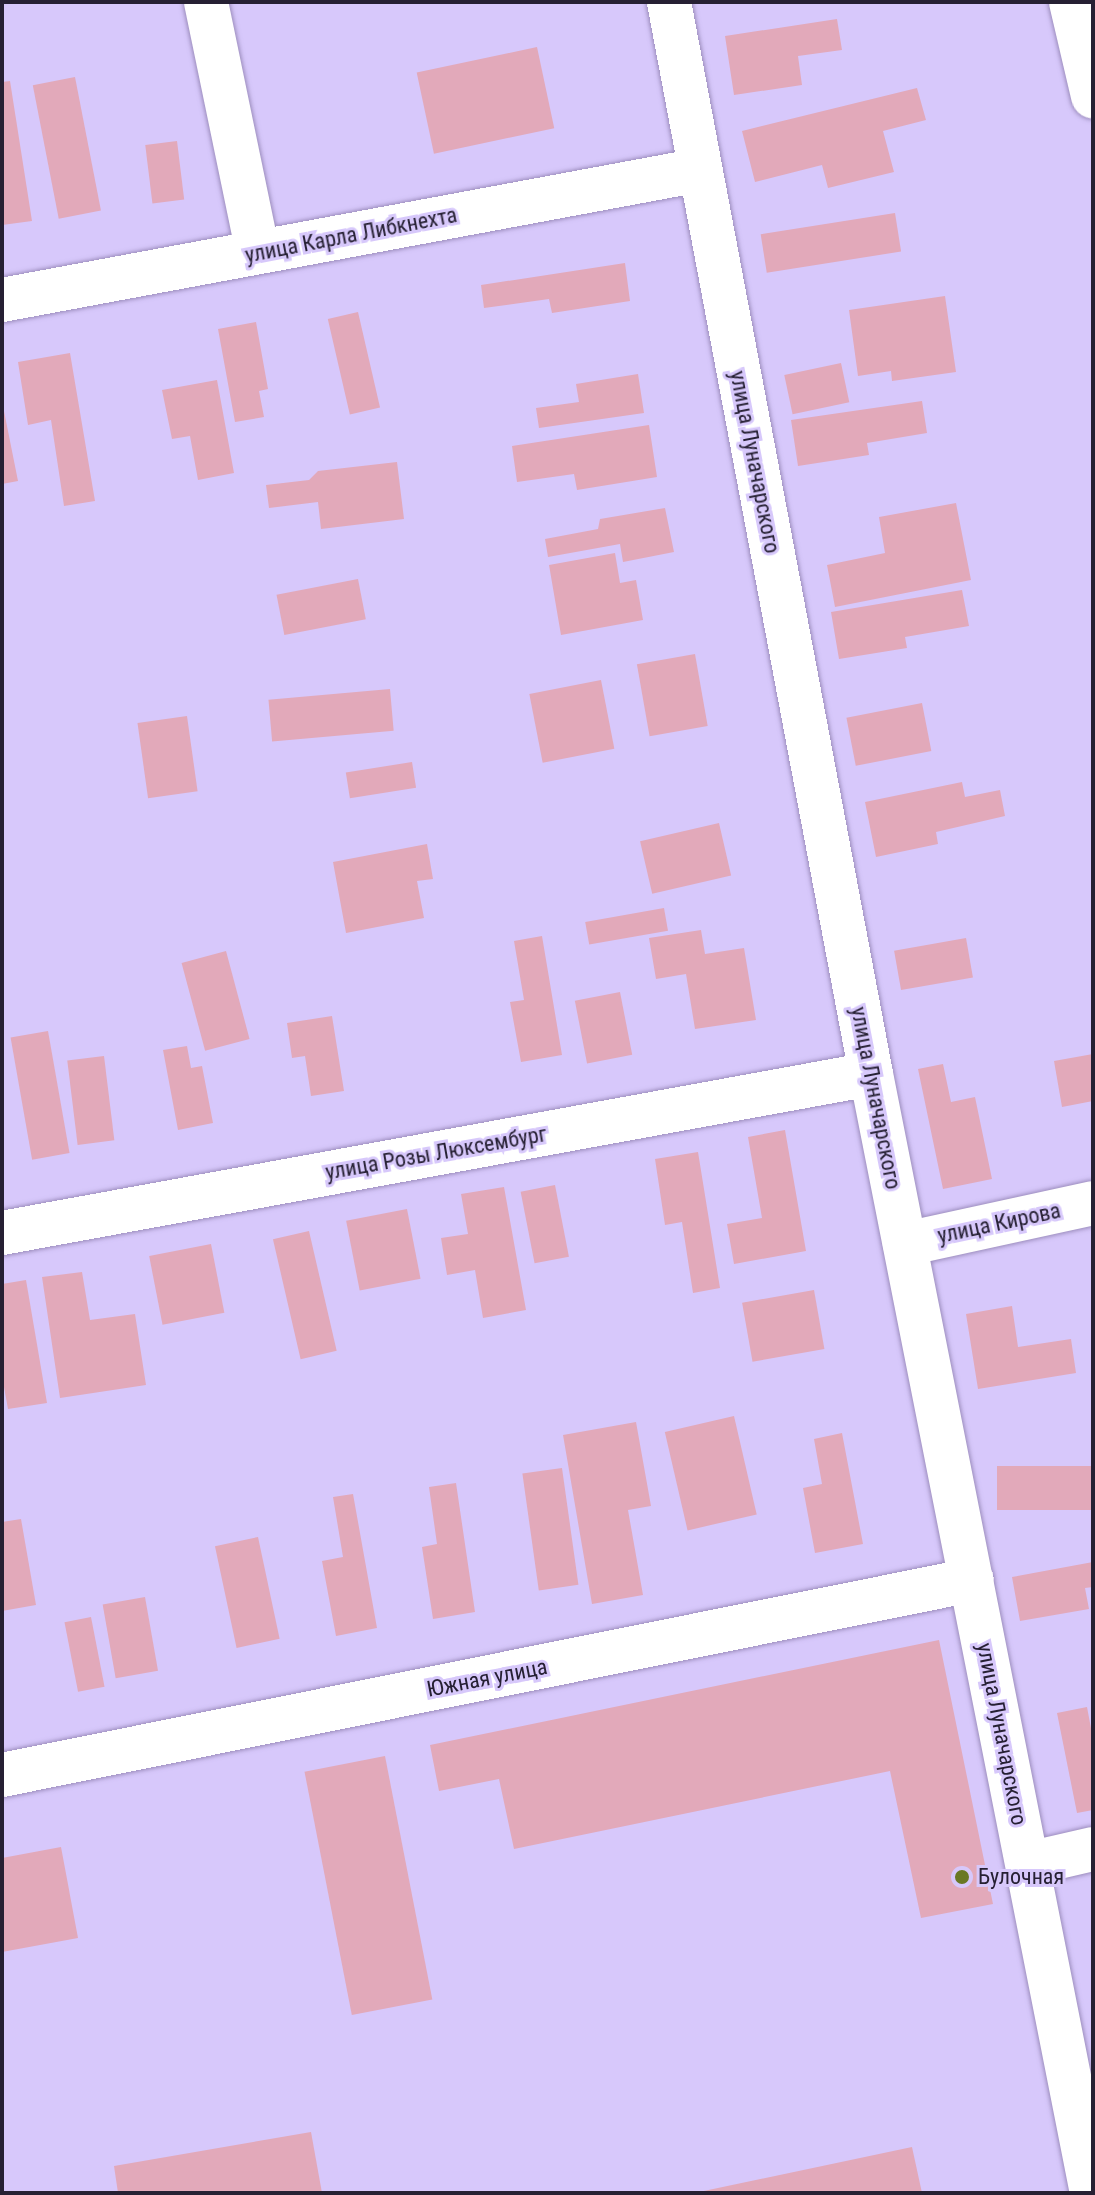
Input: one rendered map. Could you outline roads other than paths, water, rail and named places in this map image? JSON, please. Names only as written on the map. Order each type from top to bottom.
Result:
[{"type":"street","points":[[206,2],[258,252]]},
{"type":"street","name":"улица Луначарского","points":[[669,2],[871,1074],[1092,2193]]},
{"type":"street","points":[[1071,2],[1093,96]]},
{"type":"street","name":"улица Карла Либкнехта","points":[[2,300],[700,170]]},
{"type":"street","name":"улица Розы Люксембург","points":[[2,1233],[871,1074]]},
{"type":"street","name":"улица Кирова","points":[[905,1244],[1093,1203]]},
{"type":"street","name":"Южная улица","points":[[2,1775],[972,1580]]},
{"type":"street","points":[[1028,1864],[1093,1849]]},
{"type":"place","name":"Булочная","points":[[962,1877]]}]
